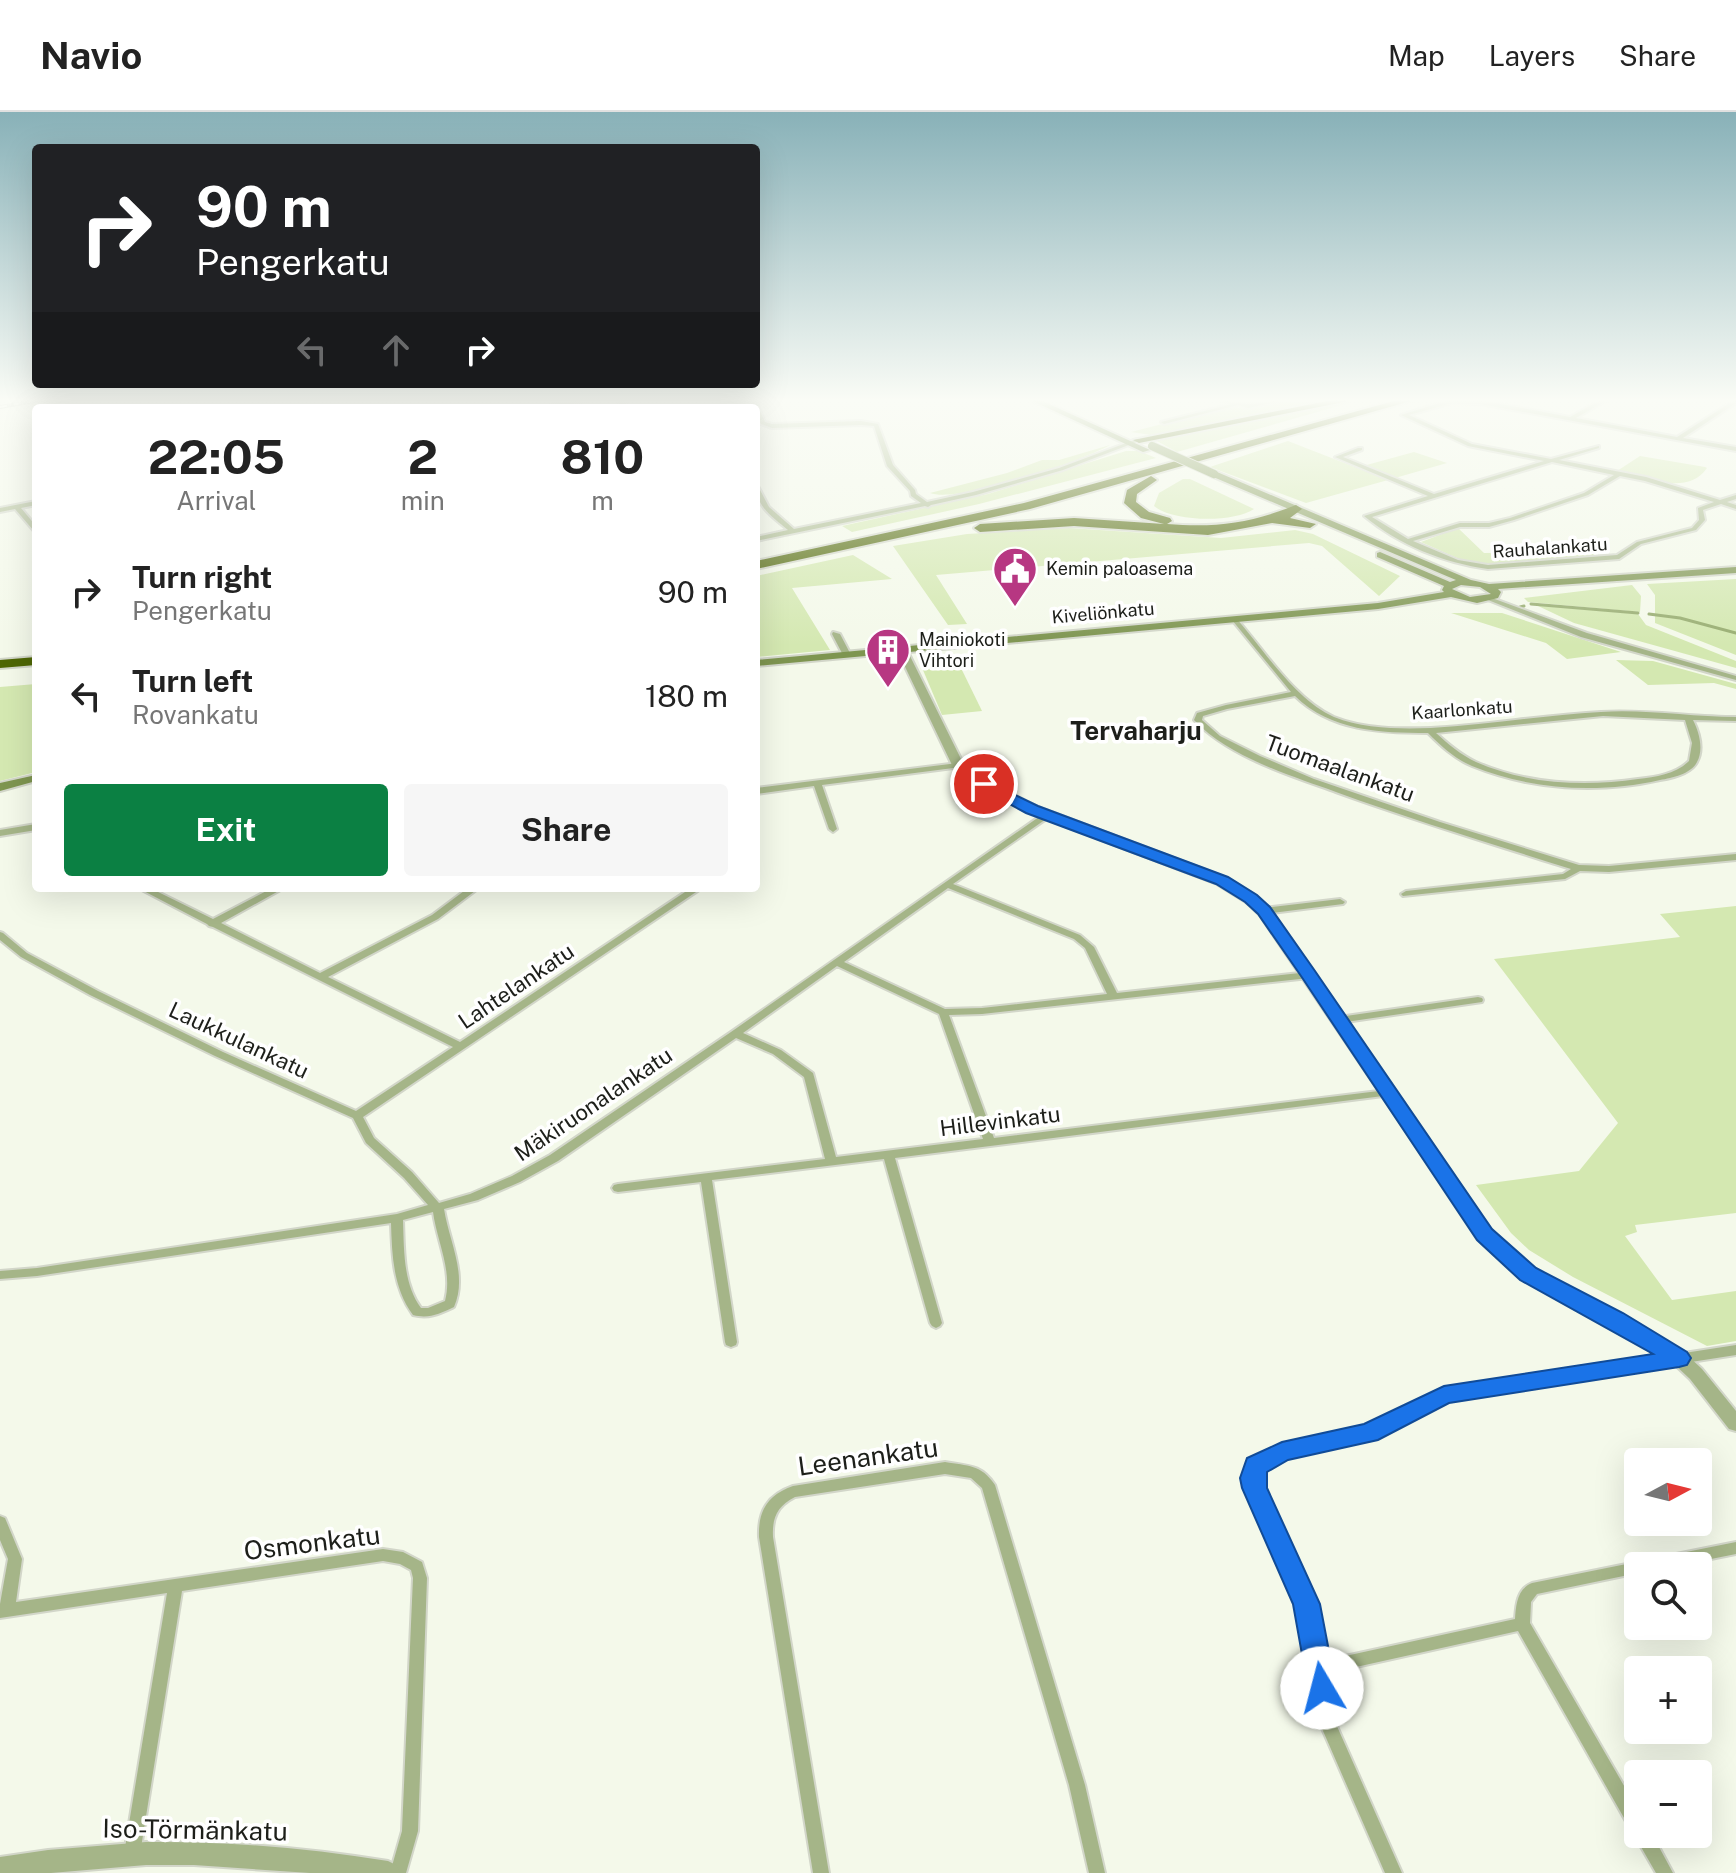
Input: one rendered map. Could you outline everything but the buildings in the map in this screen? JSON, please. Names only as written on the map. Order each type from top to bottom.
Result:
[{"type":"highway","points":[[760,554],[1085,481]]},
{"type":"highway","points":[[760,564],[1026,506],[1117,481]]},
{"type":"highway","points":[[1151,481],[1135,488],[1128,498],[1139,511],[1155,518],[1186,524],[1238,521],[1288,512]]},
{"type":"highway","points":[[1265,521],[1288,512]]},
{"type":"highway","points":[[846,547],[1030,523],[1091,522],[1208,531],[1265,521],[1310,524]]},
{"type":"highway","points":[[0,661],[32,658]]},
{"type":"highway","points":[[0,675],[32,671]]},
{"type":"main road","points":[[1222,481],[1471,600],[1490,599],[1496,592],[1490,587]]},
{"type":"main road","points":[[1222,481],[1288,512],[1468,582],[1490,587],[1736,570]]},
{"type":"main road","name":"Kiveliönkatu","points":[[760,663],[1378,606],[1451,590],[1468,582]]},
{"type":"main road","points":[[0,787],[32,779]]},
{"type":"street","points":[[904,481],[913,495],[928,505]]},
{"type":"street","points":[[760,538],[928,505],[1021,481]]},
{"type":"street","points":[[1398,481],[1434,496],[1482,481]]},
{"type":"street","points":[[1409,540],[1460,525],[1489,525],[1511,519],[1586,494],[1607,481]]},
{"type":"street","points":[[1656,481],[1736,507]]},
{"type":"street","points":[[913,491],[940,502]]},
{"type":"street","points":[[760,496],[766,508],[794,532]]},
{"type":"street","name":"Rauhalankatu","points":[[1434,496],[1367,516],[1409,540],[1455,560],[1478,566],[1619,557],[1644,541],[1694,529],[1702,520],[1700,509],[1720,502]]},
{"type":"street","points":[[1720,502],[1736,497]]},
{"type":"street","points":[[0,510],[32,504]]},
{"type":"street","points":[[17,507],[32,525]]},
{"type":"street","points":[[1490,599],[1584,635],[1736,678]]},
{"type":"street","name":"Kaarlonkatu","points":[[1234,619],[1297,693],[1315,708],[1345,723],[1386,729],[1429,730],[1614,714],[1736,719]]},
{"type":"street","points":[[836,634],[847,655]]},
{"type":"street","points":[[902,650],[958,765],[1004,796],[1046,815],[1222,881],[1264,911],[1485,1235],[1528,1274],[1615,1319],[1679,1358],[1696,1374],[1736,1424]]},
{"type":"street","name":"Tuomaalankatu","points":[[1297,693],[1219,709],[1200,715],[1198,720],[1204,729],[1216,736],[1289,772],[1578,868]]},
{"type":"street","points":[[1429,730],[1475,765],[1530,779],[1579,785],[1658,778],[1691,766],[1696,753],[1694,731],[1689,719]]},
{"type":"street","points":[[760,791],[958,765]]},
{"type":"street","points":[[818,784],[833,829]]},
{"type":"street","name":"Mäkiruonalankatu","points":[[0,1275],[397,1218],[438,1209],[516,1179],[554,1158],[735,1034],[1046,815]]},
{"type":"street","points":[[0,833],[32,828]]},
{"type":"street","points":[[1406,894],[1556,878],[1569,875],[1578,868],[1601,870],[1736,857]]},
{"type":"street","points":[[947,885],[1077,937],[1089,947],[1113,996]]},
{"type":"street","points":[[151,892],[461,1047]]},
{"type":"street","points":[[212,924],[272,892]]},
{"type":"street","points":[[320,977],[435,917],[469,892]]},
{"type":"street","name":"Lahtelankatu","points":[[357,1116],[691,892]]},
{"type":"street","points":[[1264,911],[1340,902]]},
{"type":"street","name":"Laukkulankatu","points":[[0,935],[24,955],[94,993],[357,1116]]},
{"type":"street","points":[[836,962],[943,1012],[965,1013],[1309,975]]},
{"type":"street","points":[[1339,1020],[1478,1000]]},
{"type":"street","points":[[943,1012],[990,1142]]},
{"type":"street","points":[[735,1034],[777,1052],[809,1075],[831,1161]]},
{"type":"street","name":"Hillevinkatu","points":[[618,1188],[1387,1093]]},
{"type":"street","points":[[357,1116],[370,1140],[408,1175],[438,1209],[451,1269],[453,1296],[450,1304],[437,1311],[417,1312],[409,1299],[398,1252],[397,1218]]},
{"type":"street","points":[[888,1154],[936,1323]]},
{"type":"street","points":[[706,1177],[731,1342]]},
{"type":"street","points":[[1394,1873],[1328,1724],[1321,1668],[1304,1596],[1255,1488],[1253,1478],[1256,1466],[1282,1452],[1369,1433],[1444,1395],[1736,1350]]},
{"type":"street","name":"Leenankatu","points":[[821,1873],[766,1537],[767,1519],[775,1502],[793,1492],[945,1468],[975,1473],[988,1485],[1077,1785],[1097,1873]]},
{"type":"street","points":[[0,1522],[15,1559],[4,1611]]},
{"type":"street","points":[[1712,1553],[1736,1548]]},
{"type":"street","name":"Osmonkatu","points":[[4,1611],[383,1555],[403,1558],[417,1566],[420,1578],[410,1831],[398,1873]]},
{"type":"street","points":[[1624,1570],[1532,1589],[1524,1601],[1522,1624],[1624,1802]]},
{"type":"street","points":[[132,1854],[175,1586]]},
{"type":"street","points":[[1321,1668],[1522,1624]]},
{"type":"street","points":[[1651,1848],[1665,1873]]},
{"type":"street","name":"Iso-Törmänkatu","points":[[0,1869],[33,1868],[132,1854],[235,1853],[330,1862],[388,1873]]},
{"type":"green space","points":[[976,481],[1012,481],[966,492],[945,495],[930,493]]},
{"type":"green space","points":[[1029,481],[1067,481],[852,532],[842,526],[988,494]]},
{"type":"green space","points":[[1179,481],[1195,481],[1254,509],[1232,517],[1188,518],[1154,506],[1159,493]]},
{"type":"green space","points":[[1248,481],[1384,481],[1306,503]]},
{"type":"green space","points":[[1658,481],[1690,481],[1677,483]]},
{"type":"green space","points":[[1069,528],[1221,538],[1295,530],[1313,534],[1400,576],[1379,596],[1322,546],[1309,543],[936,575],[967,624],[948,625],[893,546],[967,534]]},
{"type":"green space","points":[[1458,528],[1484,553],[1592,552],[1595,556],[1487,565],[1464,561],[1421,542]]},
{"type":"green space","points":[[853,555],[892,579],[792,588],[830,650],[760,657],[760,575]]},
{"type":"green space","points":[[1736,579],[1736,655],[1655,623],[1655,595],[1647,584]]},
{"type":"green space","points":[[1632,585],[1641,596],[1640,612],[1528,602],[1524,598]]},
{"type":"green space","points":[[1536,605],[1638,614],[1646,625],[1736,661],[1736,668],[1574,623]]},
{"type":"green space","points":[[1451,613],[1502,613],[1621,652],[1567,659],[1546,643]]},
{"type":"green space","points":[[925,660],[961,668],[982,711],[942,715],[920,663]]},
{"type":"green space","points":[[1616,660],[1653,661],[1736,684],[1736,689],[1714,683],[1648,685]]},
{"type":"green space","points":[[32,684],[32,773],[0,781],[0,687]]},
{"type":"green space","points":[[1736,906],[1736,1213],[1635,1225],[1637,1232],[1625,1236],[1672,1300],[1736,1291],[1736,1341],[1707,1346],[1573,1277],[1529,1250],[1511,1233],[1476,1185],[1579,1171],[1618,1123],[1494,959],[1680,937],[1660,914]]},
{"type":"waterway","points":[[1531,604],[1638,613]]},
{"type":"waterway","points":[[1520,607],[1524,606]]},
{"type":"waterway","points":[[1649,614],[1680,618],[1736,633]]},
{"type":"place","name":"Kemin paloasema","points":[[1015,608]]},
{"type":"place","name":"Mainiokoti Vihtori","points":[[888,689]]},
{"type":"district","name":"Tervaharju","points":[[1136,731]]},
{"type":"route","points":[[984,784],[1032,809],[1222,881],[1251,899],[1264,911],[1309,975],[1485,1235],[1528,1274],[1615,1319],[1679,1358],[1458,1391],[1428,1402],[1369,1433],[1292,1449],[1267,1458],[1256,1466],[1253,1471],[1255,1488],[1307,1604],[1321,1668],[1322,1688]]}]
